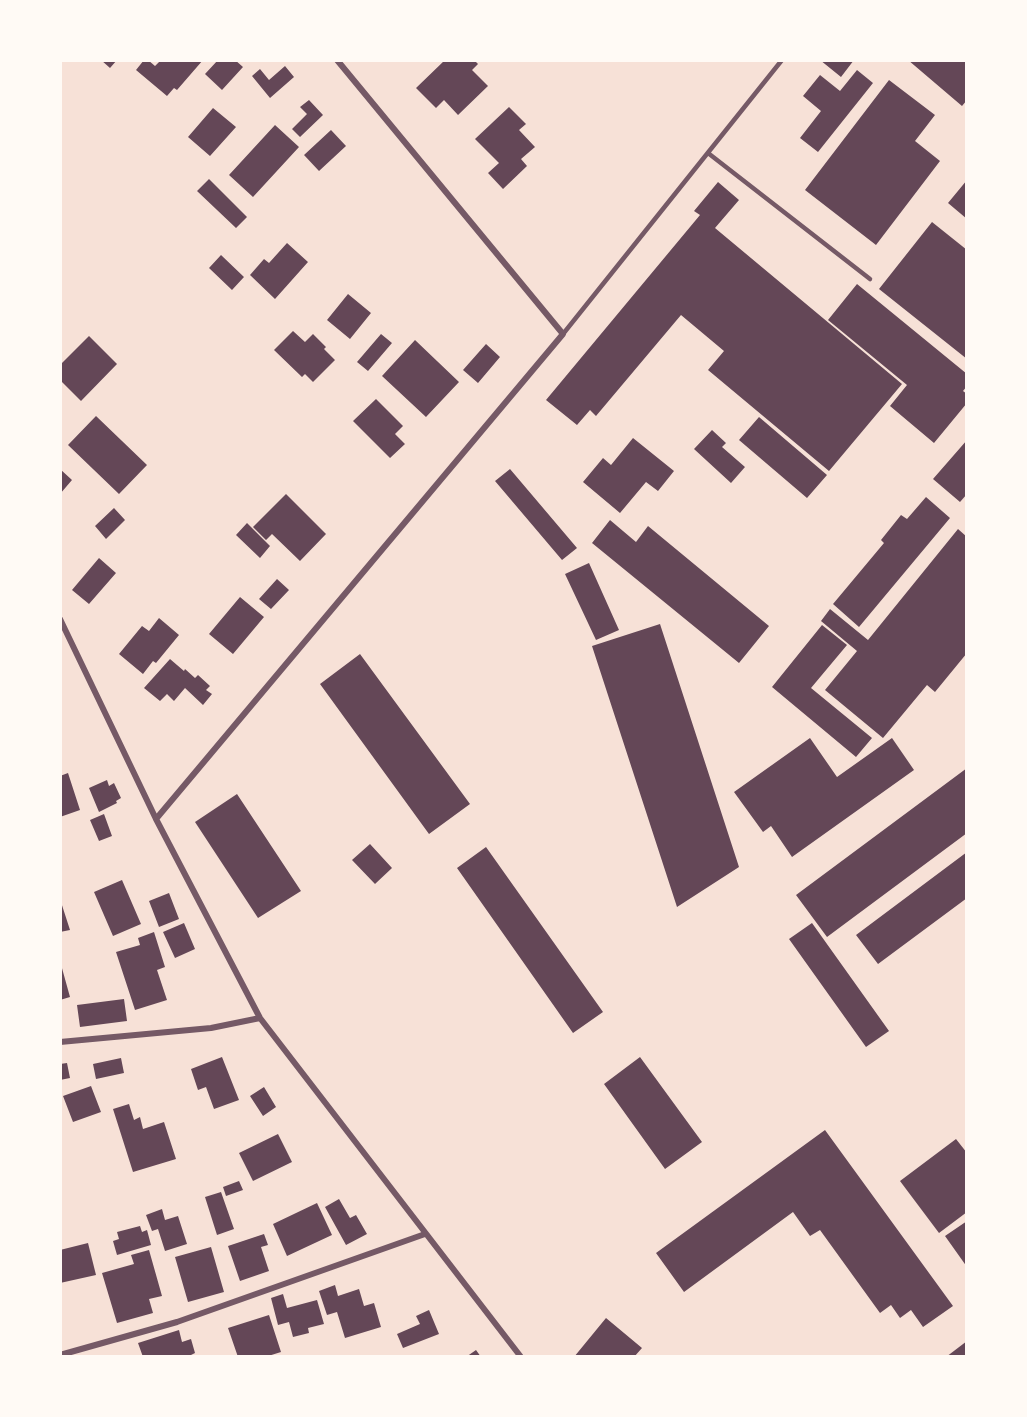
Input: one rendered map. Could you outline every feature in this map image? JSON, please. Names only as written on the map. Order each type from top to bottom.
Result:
[{"type":"street","points":[[156,819],[563,334],[337,60]]},
{"type":"street","points":[[60,619],[156,819],[260,1018],[521,1357]]},
{"type":"street","points":[[60,1042],[211,1028],[260,1018]]},
{"type":"street","points":[[60,1355],[177,1322],[425,1234]]},
{"type":"lane","points":[[563,334],[782,60]]},
{"type":"lane","points":[[708,153],[870,279]]},
{"type":"building","points":[[101,60],[117,60],[110,68]]},
{"type":"building","points":[[144,60],[148,60],[155,66],[161,60],[203,60],[177,90],[174,88],[167,96],[136,70]]},
{"type":"building","points":[[218,60],[235,60],[243,67],[222,90],[205,74]]},
{"type":"building","points":[[445,60],[474,60],[478,64],[472,70],[488,86],[458,115],[444,100],[436,108],[416,88]]},
{"type":"building","points":[[820,60],[854,60],[841,77]]},
{"type":"building","points":[[908,60],[967,60],[967,100],[962,106]]},
{"type":"building","points":[[285,66],[294,77],[270,98],[252,76],[260,69],[269,80]]},
{"type":"building","points":[[857,70],[873,83],[818,152],[800,138],[821,111],[803,96],[820,75],[840,91]]},
{"type":"building","points":[[889,80],[935,115],[915,141],[940,161],[876,245],[805,190]]},
{"type":"building","points":[[309,100],[323,115],[300,137],[292,129],[307,114],[300,107]]},
{"type":"building","points":[[509,107],[526,124],[519,130],[535,147],[521,159],[527,166],[503,189],[488,173],[499,163],[475,139]]},
{"type":"building","points":[[213,108],[236,127],[210,156],[188,137]]},
{"type":"building","points":[[275,125],[299,147],[253,197],[229,175]]},
{"type":"building","points":[[331,130],[346,146],[319,171],[304,155]]},
{"type":"building","points":[[209,179],[247,217],[236,228],[197,191]]},
{"type":"building","points":[[967,180],[967,219],[948,203]]},
{"type":"building","points":[[718,182],[739,200],[715,228],[902,384],[829,471],[708,370],[724,351],[681,315],[596,416],[590,410],[577,425],[546,400],[700,215],[694,211]]},
{"type":"building","points":[[932,222],[967,250],[967,359],[879,289]]},
{"type":"building","points":[[287,243],[308,262],[275,299],[250,275],[264,259],[269,263]]},
{"type":"building","points":[[221,255],[244,277],[232,290],[209,268]]},
{"type":"building","points":[[857,284],[967,374],[967,386],[963,391],[967,394],[967,403],[934,443],[890,406],[907,385],[828,320]]},
{"type":"building","points":[[348,294],[371,313],[350,339],[327,320]]},
{"type":"building","points":[[293,331],[305,342],[313,334],[335,360],[313,382],[305,374],[302,377],[274,350]]},
{"type":"building","points":[[381,334],[392,343],[368,371],[357,362]]},
{"type":"building","points":[[89,336],[117,364],[81,401],[60,380],[60,365]]},
{"type":"building","points":[[415,340],[459,382],[426,417],[382,376]]},
{"type":"building","points":[[486,344],[500,357],[478,383],[463,370]]},
{"type":"building","points":[[376,399],[403,426],[395,434],[405,444],[390,458],[353,421]]},
{"type":"building","points":[[96,416],[147,465],[119,494],[68,445]]},
{"type":"building","points":[[759,417],[827,475],[807,498],[739,440]]},
{"type":"building","points":[[712,430],[726,443],[722,447],[745,467],[731,483],[694,449]]},
{"type":"building","points":[[633,438],[674,471],[658,491],[646,482],[620,513],[583,482],[603,458],[611,465]]},
{"type":"building","points":[[967,440],[967,494],[960,502],[933,479]]},
{"type":"building","points":[[60,469],[72,480],[60,494]]},
{"type":"building","points":[[510,469],[577,548],[562,560],[495,481]]},
{"type":"building","points":[[286,494],[326,534],[300,561],[272,534],[266,540],[253,527]]},
{"type":"building","points":[[926,497],[950,518],[859,627],[833,604],[884,543],[881,540],[901,515],[907,519]]},
{"type":"building","points":[[114,508],[125,520],[106,539],[95,526]]},
{"type":"building","points":[[610,520],[636,542],[648,526],[769,626],[739,663],[592,543]]},
{"type":"building","points":[[247,523],[270,546],[260,558],[236,535]]},
{"type":"building","points":[[958,529],[967,537],[967,653],[935,692],[927,685],[883,738],[825,690],[857,651],[821,621],[830,609],[868,640]]},
{"type":"building","points":[[99,558],[116,573],[89,604],[72,590]]},
{"type":"building","points":[[589,563],[619,630],[596,640],[565,574]]},
{"type":"building","points":[[277,579],[289,590],[271,609],[259,599]]},
{"type":"building","points":[[240,597],[264,617],[233,654],[209,634]]},
{"type":"building","points":[[159,618],[179,635],[156,663],[153,661],[143,674],[119,654],[142,626],[149,631]]},
{"type":"building","points":[[660,624],[739,867],[677,907],[592,646]]},
{"type":"building","points":[[822,625],[847,645],[811,688],[872,738],[856,757],[772,687]]},
{"type":"building","points":[[360,654],[470,804],[429,834],[320,684]]},
{"type":"building","points":[[170,659],[195,678],[198,675],[210,686],[206,690],[212,694],[203,705],[185,688],[174,701],[167,694],[160,701],[144,688]]},
{"type":"building","points":[[810,738],[837,777],[892,738],[914,770],[792,857],[771,826],[763,832],[734,792]]},
{"type":"building","points":[[967,768],[967,833],[827,937],[796,895]]},
{"type":"building","points":[[68,773],[80,810],[60,817],[60,776]]},
{"type":"building","points":[[107,780],[109,786],[114,783],[121,798],[116,801],[117,803],[99,812],[89,788]]},
{"type":"building","points":[[237,794],[301,891],[258,918],[195,822]]},
{"type":"building","points":[[104,814],[112,836],[99,841],[90,820]]},
{"type":"building","points":[[370,844],[392,868],[375,884],[352,860]]},
{"type":"building","points":[[486,847],[603,1012],[573,1033],[457,868]]},
{"type":"building","points":[[967,852],[967,898],[878,964],[856,935]]},
{"type":"building","points":[[122,880],[141,924],[113,936],[94,892]]},
{"type":"building","points":[[169,893],[179,919],[159,927],[149,901]]},
{"type":"building","points":[[60,899],[70,930],[60,932]]},
{"type":"building","points":[[184,923],[195,949],[175,958],[163,932]]},
{"type":"building","points":[[812,923],[889,1031],[866,1047],[789,939]]},
{"type":"building","points":[[154,932],[165,967],[157,970],[167,1000],[135,1010],[116,952],[140,945],[138,938]]},
{"type":"building","points":[[60,961],[70,997],[60,1000]]},
{"type":"building","points":[[124,999],[127,1021],[80,1027],[77,1005]]},
{"type":"building","points":[[222,1057],[239,1100],[214,1109],[206,1087],[198,1090],[191,1069]]},
{"type":"building","points":[[640,1057],[702,1142],[665,1169],[604,1084]]},
{"type":"building","points":[[121,1058],[124,1073],[96,1079],[93,1064]]},
{"type":"building","points":[[67,1063],[70,1078],[60,1080],[60,1064]]},
{"type":"building","points":[[91,1086],[101,1112],[73,1122],[63,1096]]},
{"type":"building","points":[[264,1087],[276,1107],[263,1116],[250,1096]]},
{"type":"building","points":[[129,1104],[134,1120],[140,1117],[143,1129],[164,1122],[176,1159],[133,1172],[113,1109]]},
{"type":"building","points":[[825,1130],[953,1306],[923,1327],[911,1310],[900,1318],[891,1305],[880,1313],[820,1230],[810,1236],[793,1212],[684,1292],[656,1253]]},
{"type":"building","points":[[278,1134],[292,1162],[253,1181],[239,1153]]},
{"type":"building","points":[[956,1139],[967,1153],[967,1212],[939,1233],[900,1181]]},
{"type":"building","points":[[239,1181],[243,1190],[226,1196],[223,1187]]},
{"type":"building","points":[[221,1192],[234,1229],[217,1235],[205,1197]]},
{"type":"building","points":[[339,1199],[350,1218],[356,1215],[367,1234],[346,1245],[325,1207]]},
{"type":"building","points":[[317,1203],[332,1235],[287,1256],[273,1224]]},
{"type":"building","points":[[162,1209],[165,1220],[178,1216],[187,1244],[165,1251],[158,1229],[152,1231],[146,1215]]},
{"type":"building","points":[[967,1221],[967,1267],[945,1236]]},
{"type":"building","points":[[140,1226],[142,1232],[147,1230],[151,1245],[117,1255],[113,1241],[119,1239],[117,1232]]},
{"type":"building","points":[[264,1234],[268,1245],[261,1247],[269,1271],[240,1281],[228,1246]]},
{"type":"building","points":[[88,1243],[96,1275],[60,1283],[60,1250]]},
{"type":"building","points":[[211,1247],[224,1292],[188,1302],[175,1257]]},
{"type":"building","points":[[149,1250],[162,1296],[149,1299],[153,1313],[117,1323],[102,1273],[134,1264],[131,1255]]},
{"type":"building","points":[[335,1285],[338,1296],[359,1289],[364,1306],[374,1303],[381,1327],[345,1338],[337,1312],[327,1315],[319,1291]]},
{"type":"building","points":[[283,1294],[287,1308],[317,1300],[324,1324],[308,1328],[309,1333],[293,1337],[289,1322],[278,1325],[271,1298]]},
{"type":"building","points":[[429,1310],[439,1334],[403,1348],[397,1334],[420,1324],[416,1316]]},
{"type":"building","points":[[269,1315],[281,1352],[265,1357],[238,1357],[228,1328]]},
{"type":"building","points":[[606,1318],[642,1348],[634,1357],[574,1357]]},
{"type":"building","points":[[179,1330],[182,1342],[191,1339],[195,1353],[187,1357],[143,1357],[138,1343]]},
{"type":"building","points":[[967,1341],[967,1357],[946,1357]]},
{"type":"building","points":[[476,1350],[481,1357],[466,1357]]}]
